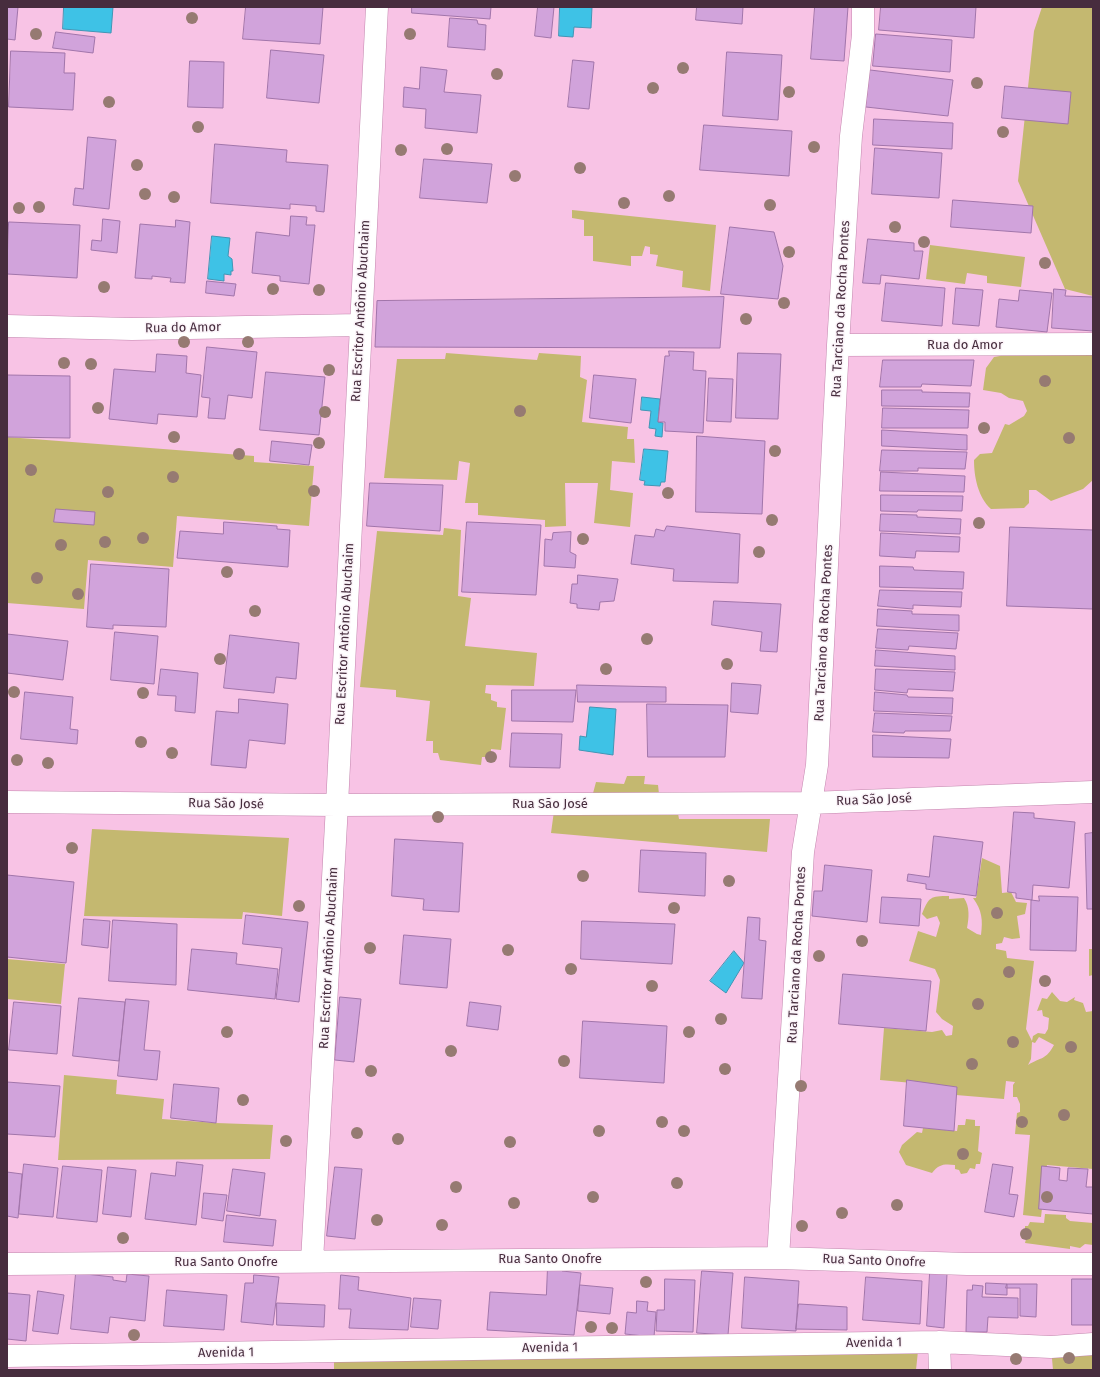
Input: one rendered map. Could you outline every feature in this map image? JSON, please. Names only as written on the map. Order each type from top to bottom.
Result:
[{"type":"street","name":"Rua Escritor Antônio Abuchaim","points":[[312,1261],[337,805],[377,7]]},
{"type":"street","name":"Rua Tarciano da Rocha Pontes","points":[[778,1258],[803,852],[817,765],[838,345],[851,136],[863,35],[863,7]]},
{"type":"street","name":"Rua do Amor","points":[[7,326],[132,329],[360,325]]},
{"type":"street","name":"Rua do Amor","points":[[838,345],[1093,344]]},
{"type":"street","name":"Rua São José","points":[[7,802],[337,805],[810,803],[1093,792]]},
{"type":"street","name":"Rua Santo Onofre","points":[[7,1264],[778,1258],[967,1264],[1093,1264]]},
{"type":"street","name":"Avenida 1","points":[[7,1356],[939,1342],[1051,1347],[1093,1344]]},
{"type":"street","points":[[939,1342],[940,1370]]},
{"type":"shaded area","points":[[1042,7],[1093,7],[1093,296],[1065,289],[1018,181],[1034,31]]},
{"type":"shaded area","points":[[572,210],[716,225],[710,291],[682,287],[683,271],[656,266],[658,255],[650,254],[650,247],[645,246],[642,256],[631,256],[631,266],[593,261],[593,236],[584,236],[584,220],[572,218]]},
{"type":"shaded area","points":[[930,245],[1025,257],[1021,287],[987,283],[987,276],[967,273],[965,284],[926,279]]},
{"type":"shaded area","points":[[1093,348],[1093,480],[1083,489],[1051,501],[1036,490],[1029,490],[1029,503],[1024,508],[991,509],[980,493],[975,473],[974,460],[980,454],[992,453],[1005,424],[1009,425],[1024,416],[1027,411],[1023,401],[1009,398],[1001,393],[983,390],[986,368],[994,357],[1000,356],[1004,349]]},
{"type":"shaded area","points":[[446,353],[537,360],[539,353],[581,356],[580,377],[587,380],[582,422],[628,427],[627,439],[634,439],[635,463],[612,461],[610,490],[633,493],[630,527],[594,523],[598,483],[565,483],[566,526],[545,527],[545,520],[478,515],[478,503],[465,503],[470,463],[459,461],[457,480],[384,478],[397,359],[445,359]]},
{"type":"shaded area","points":[[7,437],[254,456],[254,462],[314,466],[309,526],[177,516],[173,567],[88,560],[84,609],[7,603]]},
{"type":"shaded area","points":[[444,528],[461,530],[458,596],[471,598],[465,646],[537,653],[534,686],[486,685],[485,693],[491,694],[491,700],[497,702],[497,707],[506,708],[501,750],[491,749],[491,757],[482,757],[481,765],[440,760],[438,753],[433,753],[433,741],[426,741],[430,701],[396,697],[396,690],[360,687],[377,531],[443,535]]},
{"type":"shaded area","points":[[627,776],[645,776],[644,784],[658,785],[659,794],[675,796],[679,819],[770,819],[767,852],[551,833],[554,811],[592,797],[596,782],[624,784]]},
{"type":"shaded area","points":[[92,829],[289,838],[282,916],[243,912],[242,919],[84,916]]},
{"type":"shaded area","points":[[982,858],[1000,866],[1002,893],[1011,892],[1016,902],[1027,903],[1025,914],[1017,916],[1020,938],[1012,939],[1004,937],[1002,943],[996,944],[996,949],[1006,951],[1007,958],[1034,961],[1026,1029],[1032,1041],[1033,1036],[1038,1033],[1045,1034],[1048,1029],[1049,1018],[1043,1016],[1042,1010],[1037,1011],[1042,998],[1047,999],[1052,992],[1060,1001],[1067,1002],[1075,997],[1074,1000],[1083,1003],[1086,1012],[1093,1011],[1093,1169],[1047,1165],[1041,1217],[1023,1215],[1030,1135],[1015,1134],[1017,1113],[1020,1112],[1020,1104],[1017,1097],[1013,1097],[1013,1085],[1015,1082],[1006,1081],[1004,1099],[956,1095],[956,1087],[880,1080],[884,1028],[932,1032],[942,1030],[946,1036],[952,1035],[953,1026],[942,1019],[936,1012],[940,980],[935,969],[909,961],[918,931],[936,937],[940,923],[937,916],[927,919],[922,914],[926,904],[934,897],[949,896],[949,899],[964,898],[968,913],[967,928],[981,935],[981,915],[973,898],[976,898]],"holes":[[[1039,1037],[1054,1045],[1046,1056],[1028,1065],[1031,1059],[1032,1042],[1035,1043]]]},
{"type":"shaded area","points":[[1089,949],[1093,949],[1093,975],[1089,976]]},
{"type":"shaded area","points":[[7,959],[65,964],[61,1004],[7,999]]},
{"type":"shaded area","points":[[64,1075],[117,1080],[116,1094],[164,1099],[162,1119],[273,1125],[270,1159],[58,1160]]},
{"type":"shaded area","points":[[966,1119],[975,1120],[975,1126],[980,1126],[978,1151],[982,1153],[980,1164],[976,1164],[975,1169],[970,1168],[967,1173],[961,1174],[959,1170],[955,1169],[955,1165],[945,1165],[939,1166],[932,1173],[906,1165],[899,1152],[902,1145],[917,1132],[922,1133],[923,1128],[957,1131],[958,1125],[965,1125]]},
{"type":"shaded area","points":[[1045,1214],[1066,1215],[1066,1218],[1070,1221],[1093,1223],[1093,1245],[1085,1244],[1080,1248],[1070,1246],[1070,1249],[1025,1243],[1026,1239],[1021,1238],[1022,1236],[1025,1236],[1025,1226],[1028,1226],[1030,1222],[1044,1223]]},
{"type":"shaded area","points":[[1093,1344],[1093,1370],[1053,1370],[1051,1347]]},
{"type":"shaded area","points":[[918,1351],[916,1370],[334,1370],[334,1358]]},
{"type":"water","points":[[64,7],[113,7],[111,33],[63,29]]},
{"type":"water","points":[[560,7],[592,7],[591,28],[574,27],[573,37],[559,36]]},
{"type":"water","points":[[212,236],[230,238],[228,256],[232,259],[233,271],[231,271],[231,275],[224,274],[224,281],[208,279]]},
{"type":"water","points":[[642,397],[660,399],[658,422],[663,423],[662,437],[655,436],[656,429],[649,428],[651,411],[641,410]]},
{"type":"water","points":[[644,449],[668,451],[665,482],[661,482],[660,486],[644,485],[645,481],[640,480]]},
{"type":"water","points":[[590,707],[616,709],[613,755],[579,750],[580,736],[586,737]]},
{"type":"water","points":[[734,951],[744,963],[726,993],[710,981]]},
{"type":"building","points":[[7,7],[18,7],[15,40],[7,39]]},
{"type":"building","points":[[246,7],[323,7],[320,44],[243,39]]},
{"type":"building","points":[[412,7],[491,7],[490,19],[412,13]]},
{"type":"building","points":[[538,7],[554,7],[551,38],[535,36]]},
{"type":"building","points":[[697,7],[743,7],[742,24],[696,20]]},
{"type":"building","points":[[815,7],[848,7],[844,61],[811,59]]},
{"type":"building","points":[[881,7],[976,7],[974,38],[879,30]]},
{"type":"building","points":[[450,18],[477,20],[478,24],[486,25],[485,50],[448,47]]},
{"type":"building","points":[[56,32],[95,37],[93,53],[53,48]]},
{"type":"building","points":[[876,34],[952,40],[950,72],[873,66]]},
{"type":"building","points":[[271,50],[324,55],[319,103],[267,98]]},
{"type":"building","points":[[11,51],[65,53],[64,73],[75,73],[73,110],[9,107]]},
{"type":"building","points":[[727,52],[782,55],[778,120],[723,116]]},
{"type":"building","points":[[573,60],[594,62],[589,109],[568,107]]},
{"type":"building","points":[[190,61],[224,62],[223,108],[188,107]]},
{"type":"building","points":[[421,67],[447,70],[444,92],[481,95],[477,133],[425,128],[426,109],[403,107],[404,87],[419,89]]},
{"type":"building","points":[[870,70],[953,80],[948,116],[866,107]]},
{"type":"building","points":[[1005,86],[1071,92],[1068,124],[1002,118]]},
{"type":"building","points":[[874,119],[953,123],[952,149],[873,145]]},
{"type":"building","points":[[704,125],[792,131],[789,176],[700,170]]},
{"type":"building","points":[[88,137],[116,140],[109,209],[73,205],[75,188],[83,189]]},
{"type":"building","points":[[215,144],[287,150],[286,162],[328,165],[324,212],[316,211],[316,206],[290,204],[290,209],[211,203]]},
{"type":"building","points":[[875,148],[942,153],[939,198],[872,194]]},
{"type":"building","points":[[424,159],[492,164],[487,203],[420,198]]},
{"type":"building","points":[[953,200],[1033,206],[1031,233],[951,227]]},
{"type":"building","points":[[291,216],[307,217],[306,225],[315,225],[309,284],[280,281],[280,276],[252,273],[256,232],[289,236]]},
{"type":"building","points":[[103,219],[120,221],[117,253],[91,250],[92,240],[101,241]]},
{"type":"building","points":[[176,220],[190,222],[185,283],[170,282],[171,278],[152,276],[152,279],[135,278],[140,224],[175,227]]},
{"type":"building","points":[[9,222],[80,225],[77,278],[7,274]]},
{"type":"building","points":[[730,227],[774,232],[783,266],[778,299],[721,294]]},
{"type":"building","points":[[868,239],[914,243],[914,251],[923,251],[919,279],[881,275],[880,284],[863,283]]},
{"type":"building","points":[[207,281],[236,284],[234,296],[206,293]]},
{"type":"building","points":[[886,283],[945,288],[942,326],[882,321]]},
{"type":"building","points":[[956,288],[983,290],[979,326],[953,324]]},
{"type":"building","points":[[1054,289],[1066,290],[1065,296],[1093,297],[1093,331],[1052,328]]},
{"type":"building","points":[[1020,290],[1052,293],[1047,332],[996,327],[999,299],[1018,301]]},
{"type":"building","points":[[724,297],[720,348],[375,347],[377,301]]},
{"type":"building","points":[[207,347],[257,352],[252,398],[228,395],[225,419],[208,418],[210,398],[202,397]]},
{"type":"building","points":[[669,351],[694,352],[693,370],[706,371],[703,433],[665,431],[665,422],[658,422],[665,356],[669,356]]},
{"type":"building","points":[[738,353],[781,354],[778,419],[736,418]]},
{"type":"building","points":[[157,354],[187,356],[186,373],[201,375],[197,417],[158,414],[157,424],[109,419],[114,369],[155,372]]},
{"type":"building","points":[[883,360],[974,360],[971,386],[922,384],[921,387],[880,387]]},
{"type":"building","points":[[266,372],[325,377],[319,435],[260,430]]},
{"type":"building","points":[[7,375],[70,376],[70,438],[7,437]]},
{"type":"building","points":[[594,375],[636,379],[631,423],[590,418]]},
{"type":"building","points":[[709,378],[733,379],[731,422],[707,421]]},
{"type":"building","points":[[882,390],[922,390],[922,392],[970,393],[969,407],[882,406]]},
{"type":"building","points":[[883,408],[969,410],[968,428],[882,428]]},
{"type":"building","points":[[882,430],[967,435],[967,450],[882,446]]},
{"type":"building","points":[[697,436],[765,441],[762,514],[696,512]]},
{"type":"building","points":[[272,441],[312,445],[309,465],[270,461]]},
{"type":"building","points":[[882,450],[967,452],[965,469],[918,468],[918,471],[880,471]]},
{"type":"building","points":[[881,472],[965,476],[964,492],[880,491]]},
{"type":"building","points":[[370,483],[443,485],[440,531],[367,526]]},
{"type":"building","points":[[881,495],[963,496],[962,511],[881,511]]},
{"type":"building","points":[[56,509],[95,512],[94,525],[54,522]]},
{"type":"building","points":[[881,514],[917,515],[917,517],[961,519],[960,534],[880,531]]},
{"type":"building","points":[[224,522],[277,526],[277,529],[290,530],[288,567],[177,558],[180,531],[223,534]]},
{"type":"building","points":[[467,522],[541,525],[536,595],[462,592]]},
{"type":"building","points":[[667,526],[740,534],[738,583],[673,581],[674,569],[631,564],[635,535],[654,537],[656,529],[664,531]]},
{"type":"building","points":[[1010,527],[1093,530],[1093,609],[1007,606]]},
{"type":"building","points":[[571,532],[570,552],[576,555],[575,568],[544,566],[545,539],[552,540],[553,533]]},
{"type":"building","points":[[881,533],[960,537],[959,552],[916,551],[915,558],[880,556]]},
{"type":"building","points":[[91,564],[169,569],[166,627],[113,625],[113,629],[87,627]]},
{"type":"building","points":[[880,566],[913,567],[914,570],[964,572],[963,589],[880,587]]},
{"type":"building","points":[[578,575],[618,579],[614,601],[600,602],[599,610],[577,608],[577,604],[570,603],[572,584],[577,584]]},
{"type":"building","points":[[880,590],[962,592],[961,607],[913,605],[913,609],[878,606]]},
{"type":"building","points":[[714,601],[781,604],[777,652],[760,651],[762,632],[712,625]]},
{"type":"building","points":[[878,609],[912,611],[912,614],[959,615],[959,631],[877,626]]},
{"type":"building","points":[[878,629],[958,633],[956,649],[909,646],[908,650],[876,648]]},
{"type":"building","points":[[115,632],[158,636],[154,684],[111,680]]},
{"type":"building","points":[[7,634],[68,641],[63,680],[7,673]]},
{"type":"building","points":[[230,635],[299,643],[296,679],[276,677],[274,693],[224,688]]},
{"type":"building","points":[[876,650],[955,656],[955,670],[875,666]]},
{"type":"building","points":[[161,669],[198,673],[195,713],[175,711],[176,696],[158,695]]},
{"type":"building","points":[[876,669],[955,672],[953,691],[908,689],[907,693],[875,690]]},
{"type":"building","points":[[732,683],[761,685],[758,714],[731,712]]},
{"type":"building","points":[[577,685],[666,687],[666,702],[578,702]]},
{"type":"building","points":[[512,690],[576,690],[573,722],[512,721]]},
{"type":"building","points":[[25,692],[73,697],[70,729],[78,730],[77,744],[21,739]]},
{"type":"building","points":[[875,692],[907,695],[908,697],[953,698],[952,714],[874,711]]},
{"type":"building","points":[[239,699],[288,704],[285,744],[249,740],[246,768],[211,765],[216,711],[238,713]]},
{"type":"building","points":[[647,704],[728,705],[725,757],[648,757]]},
{"type":"building","points":[[875,713],[952,716],[950,731],[905,731],[904,733],[873,732]]},
{"type":"building","points":[[512,733],[562,734],[560,768],[510,767]]},
{"type":"building","points":[[873,735],[951,739],[949,758],[873,757]]},
{"type":"building","points":[[1014,812],[1034,813],[1034,818],[1075,822],[1069,888],[1033,885],[1032,900],[1016,898],[1016,893],[1008,892]]},
{"type":"building","points":[[1093,833],[1093,909],[1087,909],[1085,834]]},
{"type":"building","points":[[934,836],[983,842],[976,896],[926,889],[926,884],[907,881],[908,874],[929,877]]},
{"type":"building","points":[[395,839],[463,843],[459,912],[423,910],[424,899],[392,896]]},
{"type":"building","points":[[641,850],[706,853],[705,896],[639,892]]},
{"type":"building","points":[[825,865],[872,870],[867,922],[812,916],[814,891],[822,891]]},
{"type":"building","points":[[7,875],[74,882],[66,963],[7,957]]},
{"type":"building","points":[[1039,896],[1078,897],[1076,951],[1030,950],[1031,900],[1039,901]]},
{"type":"building","points":[[882,897],[921,899],[919,926],[880,923]]},
{"type":"building","points":[[246,915],[308,922],[299,1002],[276,999],[282,948],[243,944]]},
{"type":"building","points":[[748,917],[760,918],[759,940],[766,941],[762,999],[742,998]]},
{"type":"building","points":[[84,919],[110,921],[108,948],[82,945]]},
{"type":"building","points":[[113,920],[177,924],[176,985],[109,981]]},
{"type":"building","points":[[582,921],[675,924],[672,964],[581,959]]},
{"type":"building","points":[[404,935],[451,939],[447,988],[400,984]]},
{"type":"building","points":[[192,949],[237,953],[236,964],[278,969],[275,999],[188,990]]},
{"type":"building","points":[[843,974],[931,981],[926,1031],[839,1024]]},
{"type":"building","points":[[340,997],[361,999],[354,1062],[335,1060]]},
{"type":"building","points":[[79,998],[125,1002],[119,1061],[73,1056]]},
{"type":"building","points":[[126,999],[149,1001],[144,1050],[160,1051],[157,1080],[118,1076]]},
{"type":"building","points":[[14,1002],[61,1006],[57,1054],[9,1050]]},
{"type":"building","points":[[470,1002],[501,1006],[498,1030],[467,1026]]},
{"type":"building","points":[[583,1021],[667,1026],[664,1083],[580,1078]]},
{"type":"building","points":[[907,1080],[957,1087],[954,1131],[904,1126]]},
{"type":"building","points":[[7,1082],[60,1086],[55,1137],[7,1134]]},
{"type":"building","points":[[174,1084],[219,1088],[216,1123],[171,1118]]},
{"type":"building","points":[[177,1162],[203,1165],[196,1225],[145,1219],[151,1173],[175,1176]]},
{"type":"building","points":[[24,1164],[58,1168],[53,1217],[19,1214]]},
{"type":"building","points":[[993,1164],[1013,1167],[1009,1194],[1018,1195],[1014,1217],[985,1212]]},
{"type":"building","points":[[63,1166],[102,1170],[97,1222],[57,1218]]},
{"type":"building","points":[[1042,1166],[1060,1168],[1059,1180],[1067,1181],[1068,1168],[1088,1169],[1086,1187],[1093,1187],[1093,1214],[1039,1209]]},
{"type":"building","points":[[108,1167],[136,1170],[131,1217],[103,1214]]},
{"type":"building","points":[[335,1167],[362,1169],[355,1239],[327,1236]]},
{"type":"building","points":[[233,1169],[265,1173],[260,1216],[227,1211]]},
{"type":"building","points":[[7,1172],[22,1174],[18,1218],[7,1216]]},
{"type":"building","points":[[204,1193],[227,1195],[223,1221],[202,1218]]},
{"type":"building","points":[[227,1215],[276,1220],[273,1246],[224,1242]]},
{"type":"building","points":[[548,1266],[562,1267],[562,1271],[581,1273],[574,1335],[487,1330],[490,1292],[546,1295]]},
{"type":"building","points":[[702,1271],[733,1273],[728,1335],[697,1333]]},
{"type":"building","points":[[76,1273],[113,1277],[113,1280],[126,1282],[127,1274],[149,1276],[145,1321],[110,1317],[108,1333],[71,1329]]},
{"type":"building","points":[[930,1273],[947,1274],[944,1328],[927,1326]]},
{"type":"building","points":[[254,1275],[279,1277],[273,1325],[241,1322],[245,1283],[253,1283]]},
{"type":"building","points":[[341,1275],[359,1277],[358,1290],[411,1298],[408,1330],[349,1328],[351,1309],[339,1309]]},
{"type":"building","points":[[745,1277],[799,1281],[796,1331],[742,1328]]},
{"type":"building","points":[[866,1277],[922,1281],[920,1324],[863,1320]]},
{"type":"building","points":[[665,1279],[695,1280],[693,1332],[656,1331],[657,1310],[664,1310]]},
{"type":"building","points":[[1072,1279],[1093,1279],[1093,1325],[1072,1325]]},
{"type":"building","points":[[986,1283],[1007,1284],[1007,1295],[986,1294]]},
{"type":"building","points":[[1007,1284],[1037,1284],[1036,1317],[1020,1316],[1020,1288],[1006,1288]]},
{"type":"building","points":[[580,1285],[613,1288],[610,1314],[578,1311]]},
{"type":"building","points":[[973,1285],[983,1286],[982,1297],[1018,1298],[1018,1318],[988,1317],[987,1332],[966,1332],[967,1290],[972,1290]]},
{"type":"building","points":[[167,1290],[227,1295],[224,1330],[164,1326]]},
{"type":"building","points":[[38,1291],[64,1295],[58,1334],[33,1331]]},
{"type":"building","points":[[7,1293],[30,1295],[26,1341],[7,1339]]},
{"type":"building","points":[[414,1298],[441,1300],[438,1329],[411,1327]]},
{"type":"building","points":[[637,1301],[648,1302],[647,1311],[656,1312],[654,1337],[625,1334],[627,1312],[636,1313]]},
{"type":"building","points":[[277,1303],[325,1305],[324,1327],[277,1325]]},
{"type":"building","points":[[799,1304],[847,1307],[847,1330],[796,1329]]}]
